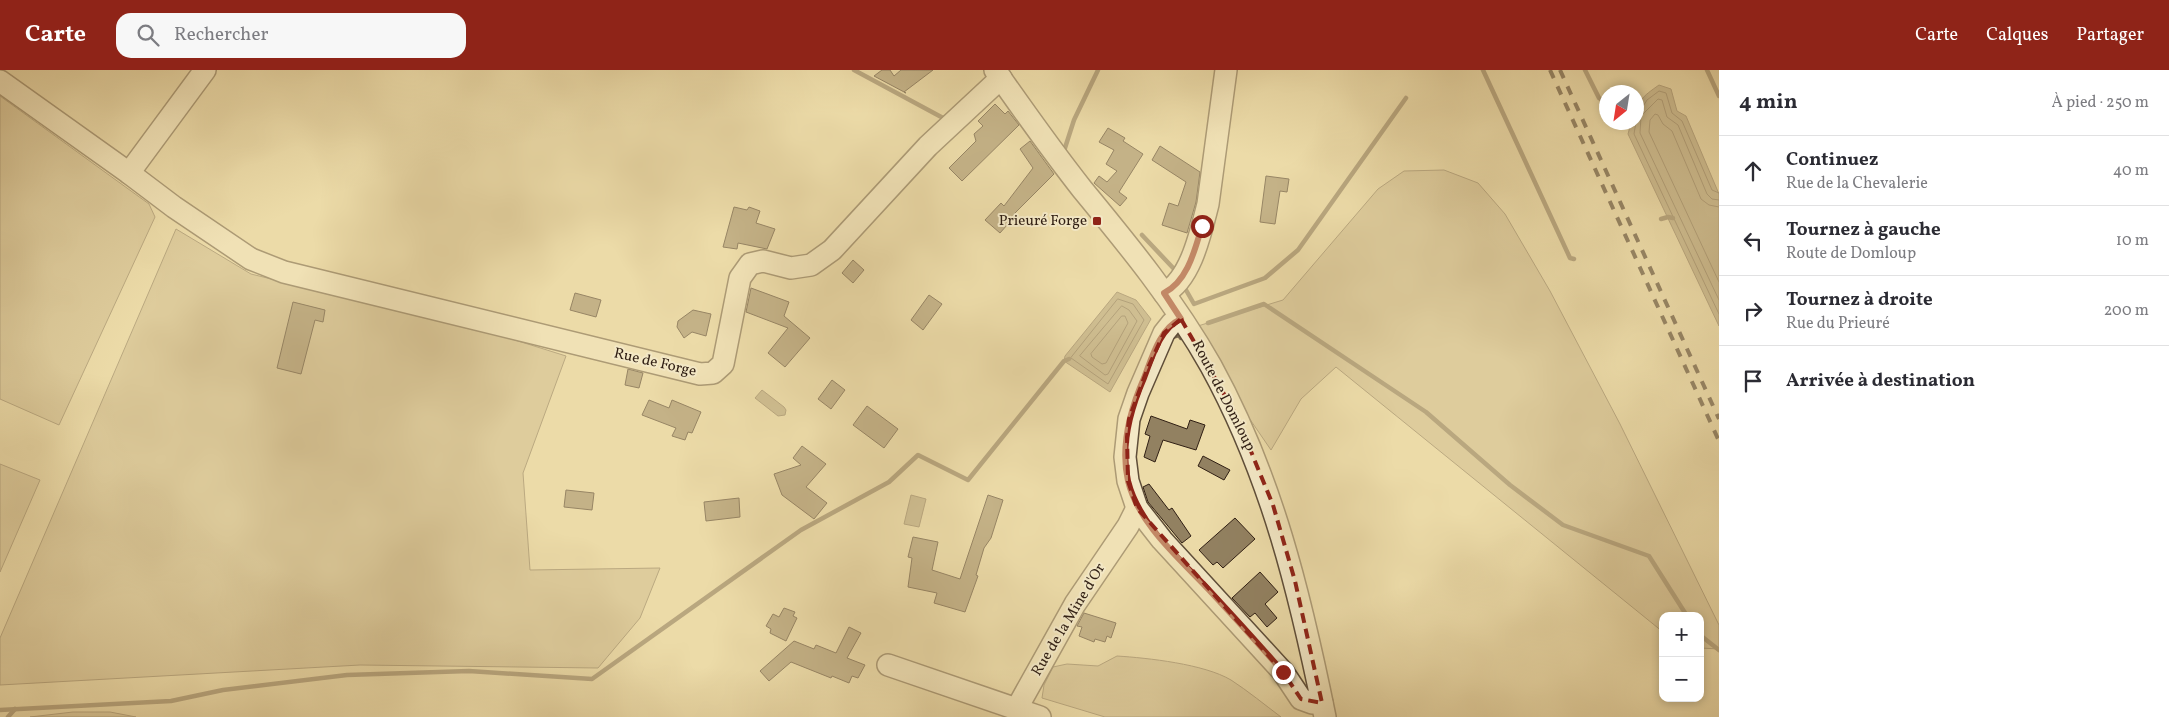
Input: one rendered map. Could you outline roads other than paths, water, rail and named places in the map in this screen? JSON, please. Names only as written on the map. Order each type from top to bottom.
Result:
[{"type":"street","points":[[0,82],[129,172],[205,70]]},
{"type":"street","points":[[1164,293],[1172,289],[1183,275],[1196,244],[1208,204],[1226,70]]},
{"type":"street","name":"Rue de Forge","points":[[129,172],[174,207],[251,259],[284,272],[700,374],[713,373],[723,364],[740,278],[750,264],[763,261],[791,268],[811,265],[832,250],[928,146],[998,74]]},
{"type":"street","name":"Route de Domloup","points":[[998,74],[1081,187],[1126,240],[1164,293],[1210,366],[1236,415],[1273,505],[1295,581],[1324,710]]},
{"type":"street","points":[[1181,319],[1172,323],[1164,332],[1129,419],[1125,457],[1128,481],[1138,508],[1162,540],[1283,672],[1301,699],[1324,710]]},
{"type":"street","name":"Rue de la Mine d'Or","points":[[1017,708],[1075,604],[1128,526],[1138,508]]},
{"type":"street","points":[[888,666],[1040,717]]},
{"type":"water","points":[[1659,85],[1671,89],[1677,111],[1686,116],[1719,194],[1719,326],[1628,134],[1629,130],[1644,130],[1644,97]]},
{"type":"water","points":[[1117,292],[1136,300],[1151,319],[1110,392],[1064,361],[1065,356]]},
{"type":"water","points":[[762,390],[784,407],[786,410],[785,415],[778,416],[755,398]]},
{"type":"water","points":[[911,495],[926,499],[919,527],[904,524]]},
{"type":"waterway","points":[[854,70],[945,119],[947,117]]},
{"type":"waterway","points":[[1064,151],[1074,120],[1098,70]]},
{"type":"waterway","points":[[1483,70],[1570,258],[1574,259]]},
{"type":"waterway","points":[[1585,70],[1599,98]]},
{"type":"waterway","points":[[1707,70],[1719,96]]},
{"type":"waterway","points":[[1186,290],[1194,304],[1265,278],[1298,250],[1406,98]]},
{"type":"waterway","points":[[1661,219],[1673,218]]},
{"type":"waterway","points":[[1142,235],[1175,270]]},
{"type":"waterway","points":[[1208,323],[1264,304],[1426,412],[1510,485],[1563,525],[1649,556],[1684,612]]},
{"type":"waterway","points":[[1172,337],[1179,335],[1181,338]]},
{"type":"waterway","points":[[0,710],[171,701],[223,690],[347,675],[469,671],[592,679],[801,530],[889,482],[918,455],[968,480],[1064,361],[1069,359]]},
{"type":"waterway","points":[[1704,638],[1719,650]]},
{"type":"waterway","points":[[8,717],[15,709]]},
{"type":"railway","points":[[1550,70],[1719,441]]},
{"type":"railway","points":[[1560,70],[1719,419]]},
{"type":"place","name":"Prieuré Forge","points":[[1097,221]]}]
